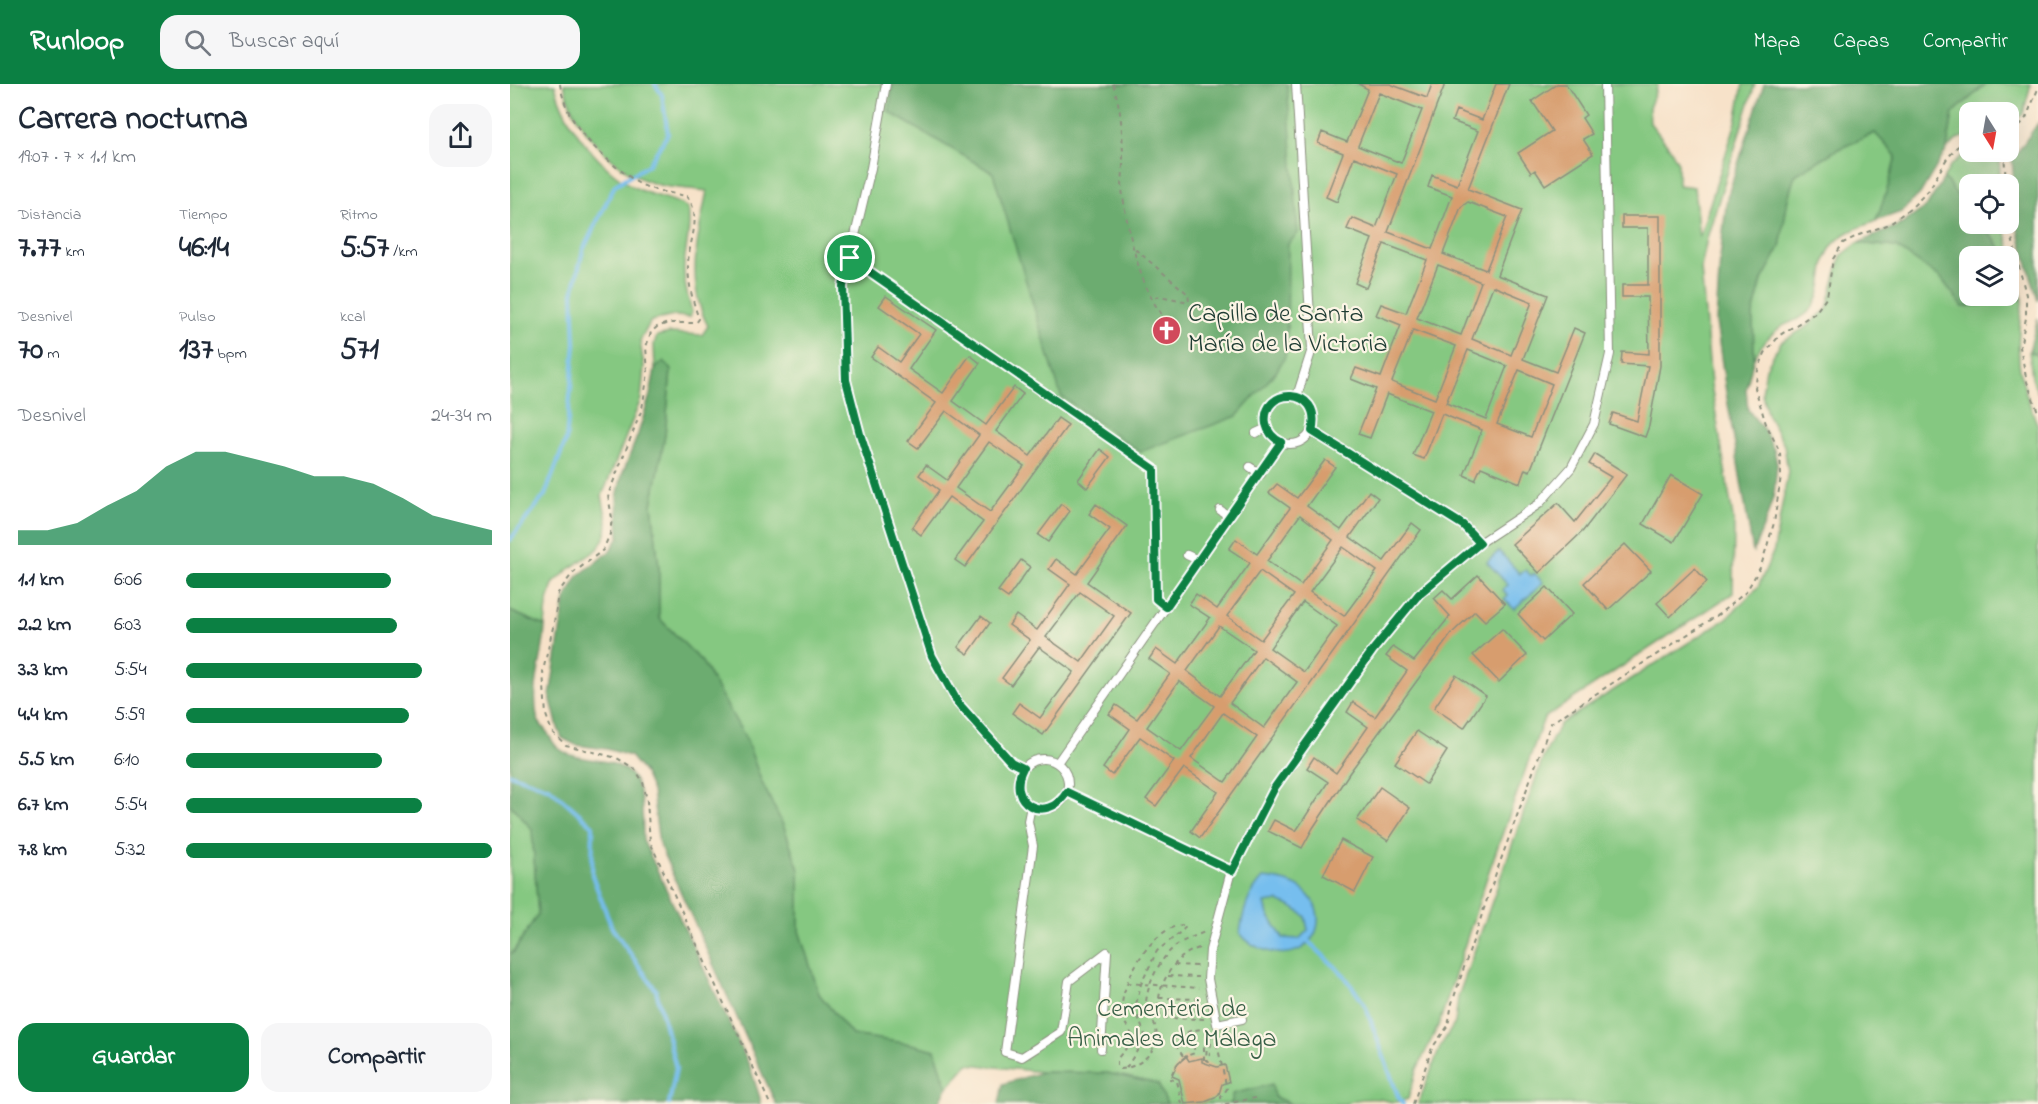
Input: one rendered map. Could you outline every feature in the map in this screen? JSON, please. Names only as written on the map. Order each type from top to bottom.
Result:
[{"type":"lane","points":[[886,84],[871,168],[843,286],[846,380],[860,434],[932,656],[958,703],[1011,762],[1023,768]]},
{"type":"lane","points":[[1296,84],[1312,349],[1297,396]]},
{"type":"lane","points":[[1242,1019],[1217,1024],[1208,979],[1210,950],[1232,871],[1275,787],[1373,650],[1419,594],[1480,543],[1539,504],[1571,468],[1594,424],[1610,354],[1605,84]]},
{"type":"lane","points":[[850,258],[1154,469],[1156,599],[1166,607]]},
{"type":"lane","points":[[1297,396],[1307,402],[1313,410],[1315,421],[1312,431],[1299,443],[1281,442],[1270,434],[1267,428],[1266,417],[1269,407],[1277,399],[1297,396]]},
{"type":"lane","points":[[1256,433],[1267,428]]},
{"type":"lane","points":[[1312,431],[1463,525],[1480,543]]},
{"type":"lane","points":[[1057,763],[1261,474],[1281,442]]},
{"type":"lane","points":[[1250,467],[1261,474]]},
{"type":"lane","points":[[1220,510],[1230,517]]},
{"type":"lane","points":[[1188,555],[1200,561]]},
{"type":"lane","points":[[1046,758],[1057,763],[1065,771],[1069,781],[1067,792],[1061,802],[1052,808],[1041,809],[1031,806],[1022,799],[1018,789],[1018,778],[1023,768],[1033,760],[1046,758]]},
{"type":"lane","points":[[1067,792],[1232,871]]},
{"type":"lane","points":[[1031,806],[1028,821],[1033,846],[1005,1052],[1022,1057],[1061,1032],[1069,981],[1107,952],[1101,1049]]},
{"type":"path","points":[[560,84],[562,94],[580,132],[607,160],[638,183],[687,196],[694,206],[695,218],[688,266],[691,291],[699,319],[696,323],[668,323],[651,332],[646,346],[648,373],[642,409],[608,495],[612,518],[610,534],[603,550],[572,574],[558,593],[543,671],[546,715],[552,732],[566,745],[617,758],[635,769],[643,782],[650,842],[770,1104]]},
{"type":"path","points":[[1113,84],[1121,118],[1122,187],[1140,273],[1164,318],[1172,325]]},
{"type":"path","points":[[2019,127],[2026,118],[2038,89]]},
{"type":"path","points":[[1413,1104],[1432,1048],[1448,1026],[1452,1003],[1496,873],[1551,723],[1719,614],[1746,592],[1761,566],[1774,523],[1781,476],[1780,452],[1766,424],[1755,388],[1758,370],[1765,353],[1780,335],[1815,313],[1827,297],[1833,259],[1843,243],[1887,225],[1910,209],[1929,190],[1946,160],[1959,146]]},
{"type":"path","points":[[2011,234],[2026,295],[2026,318],[2020,347],[2027,382],[2038,412]]},
{"type":"path","points":[[1134,248],[1188,294],[1189,302],[1161,296],[1152,298]]},
{"type":"path","points":[[1126,1068],[1145,1035],[1135,1009],[1141,984],[1157,951],[1186,925],[1176,926],[1166,931],[1139,958],[1122,1000],[1122,1016],[1132,1033],[1133,1040],[1117,1059],[1117,1065],[1121,1069],[1132,1068],[1145,1060],[1153,1048],[1155,1028],[1146,1006],[1150,985],[1159,967],[1172,950],[1192,937],[1205,932]]},
{"type":"path","points":[[1200,947],[1183,955],[1174,964],[1158,998],[1161,1018],[1206,1019]]},
{"type":"path","points":[[1174,964],[1198,966]]},
{"type":"path","points":[[1168,975],[1198,977]]},
{"type":"path","points":[[1127,983],[1199,988]]},
{"type":"path","points":[[1158,998],[1201,999]]},
{"type":"path","points":[[1159,1008],[1204,1011]]},
{"type":"path","points":[[1183,1056],[1172,1040],[1190,1031],[1208,1029],[1211,1042],[1209,1061],[1206,1060],[1207,1043],[1204,1042],[1204,1060]]},
{"type":"path","points":[[1214,1029],[1227,1089],[1221,1096],[1224,1104],[1255,1098]]},
{"type":"path","points":[[1182,1104],[1177,1081],[1170,1079],[1174,1068],[1183,1056],[1196,1053],[1190,1031]]},
{"type":"green space","points":[[510,84],[555,84],[566,115],[599,160],[612,172],[640,190],[688,208],[689,215],[684,271],[692,312],[690,317],[674,316],[651,321],[640,341],[644,367],[641,399],[602,496],[607,521],[606,534],[598,549],[568,570],[553,584],[547,605],[545,626],[510,611]]},
{"type":"green space","name":"Cementerio de Animales de Málaga","points":[[564,84],[1658,84],[1649,108],[1650,123],[1669,147],[1678,163],[1678,185],[1694,187],[1699,238],[1736,122],[1743,84],[1755,84],[1707,238],[1701,268],[1711,384],[1734,524],[1733,593],[1544,718],[1488,874],[1439,1024],[1417,1069],[1408,1099],[1396,1102],[1371,1099],[1345,1104],[1291,1104],[1275,1097],[1274,1104],[1167,1104],[1158,1084],[1108,1073],[1042,1072],[968,1064],[947,1088],[935,1050],[852,1035],[819,994],[799,931],[799,870],[784,827],[762,783],[746,739],[702,662],[659,618],[659,568],[652,505],[665,435],[671,370],[664,361],[655,369],[654,344],[657,336],[670,333],[702,335],[708,326],[701,310],[695,276],[697,242],[707,191],[662,186],[625,170],[586,131],[576,115]]},
{"type":"green space","points":[[893,84],[1287,84],[1298,233],[1288,244],[1287,344],[1285,357],[1276,372],[1237,416],[1140,452],[1061,396],[993,173],[889,112]]},
{"type":"green space","points":[[1764,84],[1986,84],[1966,102],[1959,102],[1959,108],[1953,113],[1947,149],[1920,194],[1901,212],[1876,221],[1896,156],[1875,133],[1836,150],[1795,175],[1788,198],[1780,247],[1762,280],[1753,314],[1754,358],[1746,389],[1748,410],[1764,430],[1774,450],[1777,464],[1774,494],[1753,552],[1716,322],[1727,198]]},
{"type":"green space","points":[[1986,84],[2031,84],[2023,114],[2019,118],[2019,102],[1966,102]]},
{"type":"green space","points":[[1959,108],[1959,139],[1947,149],[1953,113]]},
{"type":"green space","points":[[2038,123],[2038,301],[2019,233],[2019,174],[2013,174],[2012,162],[2019,162],[2019,150]]},
{"type":"green space","points":[[1875,133],[1896,156],[1876,221],[1852,230],[1836,241],[1828,254],[1818,299],[1813,307],[1803,316],[1773,333],[1754,358],[1753,314],[1762,280],[1780,247],[1788,198],[1795,175],[1836,150]]},
{"type":"green space","points":[[1959,158],[1959,162],[1999,162],[2000,174],[1959,174],[1959,198],[1944,178],[1950,166]]},
{"type":"green space","points":[[1944,178],[1959,198],[1959,234],[1989,234],[1999,246],[1959,246],[1959,302],[1941,278],[1896,247],[1858,243],[1902,224],[1927,206]]},
{"type":"green space","points":[[1989,234],[2006,234],[2009,246],[1999,246]]},
{"type":"green space","points":[[1858,243],[1896,247],[1941,278],[1959,302],[1959,306],[1963,307],[2019,306],[2019,300],[2023,299],[2018,349],[2019,364],[2038,426],[2038,1104],[1418,1104],[1441,1045],[1455,1023],[1458,997],[1543,758],[1560,724],[1726,619],[1758,587],[1774,550],[1788,472],[1784,445],[1767,414],[1762,393],[1766,368],[1781,342],[1805,328],[1827,309],[1841,256]]},
{"type":"green space","points":[[2019,286],[2023,299],[2019,300]]},
{"type":"green space","points":[[2038,318],[2038,355],[2029,351]]},
{"type":"green space","points":[[2029,351],[2038,355],[2038,394],[2032,378]]},
{"type":"green space","points":[[664,361],[671,370],[665,435],[652,505],[659,568],[659,618],[702,662],[746,739],[762,783],[784,827],[799,870],[799,931],[819,994],[852,1035],[935,1050],[947,1088],[938,1104],[776,1104],[659,844],[652,791],[644,773],[630,756],[607,749],[576,745],[562,738],[558,728],[550,696],[565,600],[578,576],[609,552],[619,537],[617,497],[622,475],[638,434],[655,369]]},
{"type":"green space","points":[[510,611],[545,626],[536,704],[538,721],[554,744],[565,753],[604,761],[622,768],[635,781],[642,806],[643,840],[750,1067],[760,1104],[510,1104],[510,953],[513,953],[538,914],[532,829],[510,804]]},
{"type":"green space","points":[[510,804],[532,829],[538,914],[512,953],[510,953]]},
{"type":"green space","points":[[1042,1072],[1107,1073],[1158,1084],[1167,1104],[999,1104],[1003,1084]]},
{"type":"green space","points":[[1272,1084],[1274,1097],[1291,1104],[1229,1104],[1232,1101],[1232,1094]]},
{"type":"water","points":[[1499,551],[1520,574],[1526,570],[1531,576],[1534,573],[1543,583],[1514,609],[1504,599],[1508,596],[1503,590],[1508,585],[1487,562]]},
{"type":"water","points":[[1263,878],[1278,880],[1303,890],[1317,912],[1318,924],[1308,944],[1298,950],[1285,953],[1271,952],[1254,945],[1243,937],[1240,933],[1245,910]],"holes":[[[1278,901],[1305,916],[1308,930],[1299,939],[1283,938],[1268,915],[1265,903]]]},
{"type":"building","points":[[1358,84],[1390,84],[1427,98],[1432,84],[1445,84],[1388,232],[1432,249],[1452,196],[1428,187],[1432,175],[1457,185],[1478,131],[1452,121],[1456,110],[1482,120],[1496,84],[1509,84],[1468,189],[1522,210],[1497,275],[1548,295],[1523,359],[1556,372],[1574,328],[1585,333],[1530,471],[1525,469],[1520,483],[1481,467],[1475,480],[1464,475],[1482,430],[1442,414],[1424,459],[1413,455],[1431,411],[1387,394],[1370,438],[1358,434],[1376,389],[1351,379],[1356,368],[1381,377],[1401,325],[1376,315],[1381,304],[1406,313],[1427,260],[1384,244],[1366,288],[1355,283],[1372,239],[1347,229],[1352,218],[1376,228],[1397,174],[1354,157],[1337,202],[1326,197],[1343,153],[1318,143],[1322,132],[1347,142],[1368,89]],"holes":[[[1379,93],[1422,110],[1401,163],[1358,146]],[[1468,202],[1507,217],[1486,270],[1443,254],[1461,207]],[[1438,265],[1481,282],[1461,335],[1417,318]],[[1493,286],[1532,302],[1511,355],[1472,339]],[[1413,330],[1456,346],[1435,399],[1392,382]],[[1468,350],[1507,366],[1486,419],[1446,403]],[[1519,370],[1552,384],[1531,437],[1497,424]]]},
{"type":"building","points":[[1557,84],[1566,84],[1586,115],[1582,118],[1592,134],[1583,139],[1593,154],[1545,185],[1535,170],[1531,173],[1518,153],[1552,131],[1532,101]]},
{"type":"building","points":[[1622,216],[1660,216],[1660,366],[1645,437],[1609,424],[1613,413],[1637,421],[1648,366],[1621,364],[1622,352],[1649,354],[1648,297],[1622,297],[1622,285],[1648,285],[1648,228],[1622,228]]},
{"type":"building","points":[[886,296],[936,330],[909,369],[943,393],[970,355],[980,363],[953,401],[986,425],[1014,387],[1023,394],[996,431],[1030,456],[1058,418],[1068,425],[965,567],[955,560],[983,522],[949,497],[921,535],[912,528],[939,490],[919,475],[926,465],[947,480],[979,435],[946,411],[918,448],[908,441],[936,403],[871,357],[878,347],[899,362],[919,334],[879,306]],"holes":[[[989,442],[1024,466],[990,512],[956,488]]]},
{"type":"building","points":[[1100,449],[1110,457],[1087,488],[1078,480]]},
{"type":"building","points":[[1595,454],[1627,474],[1583,531],[1539,573],[1512,544],[1558,503],[1575,522],[1611,477],[1589,464]]},
{"type":"building","points":[[1325,460],[1335,467],[1307,506],[1341,530],[1369,491],[1378,498],[1350,537],[1384,561],[1412,523],[1421,530],[1200,838],[1191,831],[1218,792],[1184,768],[1156,806],[1146,799],[1174,761],[1140,737],[1112,775],[1103,768],[1130,729],[1109,714],[1116,705],[1137,719],[1170,674],[1149,659],[1156,649],[1177,664],[1210,618],[1189,604],[1196,594],[1217,609],[1250,563],[1229,549],[1236,539],[1257,554],[1290,508],[1269,493],[1277,484],[1297,498]],"holes":[[[1300,515],[1333,540],[1301,585],[1267,561]],[[1343,547],[1377,571],[1344,616],[1310,592]],[[1260,571],[1294,595],[1261,640],[1227,616]],[[1303,602],[1337,626],[1304,672],[1270,648]],[[1219,626],[1254,650],[1220,696],[1187,671]],[[1263,657],[1297,682],[1264,728],[1230,703]],[[1179,681],[1214,706],[1181,751],[1147,727]],[[1223,713],[1257,737],[1225,782],[1191,758]]]},
{"type":"building","points":[[1671,475],[1703,494],[1674,542],[1643,524]]},
{"type":"building","points":[[1061,504],[1070,511],[1048,542],[1038,535]]},
{"type":"building","points":[[1096,504],[1127,526],[1087,582],[1131,613],[1043,735],[1012,713],[1019,703],[1040,718],[1074,672],[1039,647],[1011,685],[1002,678],[1030,640],[1009,625],[1016,615],[1037,630],[1070,584],[1049,569],[1056,559],[1077,574],[1110,529],[1089,514]],"holes":[[[1080,592],[1114,616],[1081,662],[1046,637]]]},
{"type":"building","points":[[1625,544],[1651,571],[1608,610],[1584,583]]},
{"type":"building","points":[[1021,560],[1030,567],[1008,598],[998,591]]},
{"type":"building","points":[[1695,568],[1707,582],[1670,617],[1657,603]]},
{"type":"building","points":[[1478,575],[1505,604],[1485,621],[1475,611],[1452,633],[1350,772],[1302,848],[1268,831],[1274,820],[1296,831],[1328,782],[1307,768],[1314,757],[1336,773],[1368,727],[1347,712],[1353,702],[1375,717],[1407,671],[1386,656],[1393,647],[1414,661],[1450,616],[1434,598],[1443,590],[1452,599]]},
{"type":"building","points":[[1547,587],[1572,614],[1543,641],[1518,614]]},
{"type":"building","points":[[981,616],[990,623],[968,654],[958,647]]},
{"type":"building","points":[[1502,629],[1527,655],[1499,682],[1473,655]]},
{"type":"building","points":[[1456,675],[1486,696],[1464,728],[1434,708]]},
{"type":"building","points":[[1417,731],[1447,751],[1426,784],[1395,763]]},
{"type":"building","points":[[1380,787],[1410,808],[1388,841],[1357,820]]},
{"type":"building","points":[[1341,840],[1373,857],[1355,892],[1323,875]]},
{"type":"building","points":[[1186,1056],[1189,1061],[1202,1058],[1202,1062],[1217,1067],[1225,1065],[1229,1082],[1222,1084],[1215,1098],[1205,1102],[1185,1104],[1179,1079],[1172,1076],[1177,1065]]},
{"type":"waterway","points":[[510,540],[545,495],[566,440],[575,344],[573,293],[583,250],[615,185],[648,165],[668,134],[662,95],[655,84]]},
{"type":"waterway","points":[[510,774],[550,788],[593,826],[592,875],[612,928],[656,990],[676,1068],[669,1104]]},
{"type":"waterway","points":[[1309,942],[1344,975],[1365,1005],[1398,1096],[1403,1104]]},
{"type":"place","name":"Capilla de Santa María de la Victoria","points":[[1167,330]]},
{"type":"route","points":[[850,258],[1154,469],[1156,599],[1166,607],[1261,474],[1281,442],[1270,434],[1266,417],[1269,407],[1277,399],[1287,396],[1297,396],[1307,402],[1313,410],[1315,421],[1312,431],[1463,525],[1480,543],[1419,594],[1373,650],[1275,787],[1232,871],[1067,792],[1061,802],[1052,808],[1041,809],[1031,806],[1022,799],[1018,789],[1018,778],[1023,768],[1011,762],[958,703],[932,656],[860,434],[846,380],[843,286],[850,258]]}]
